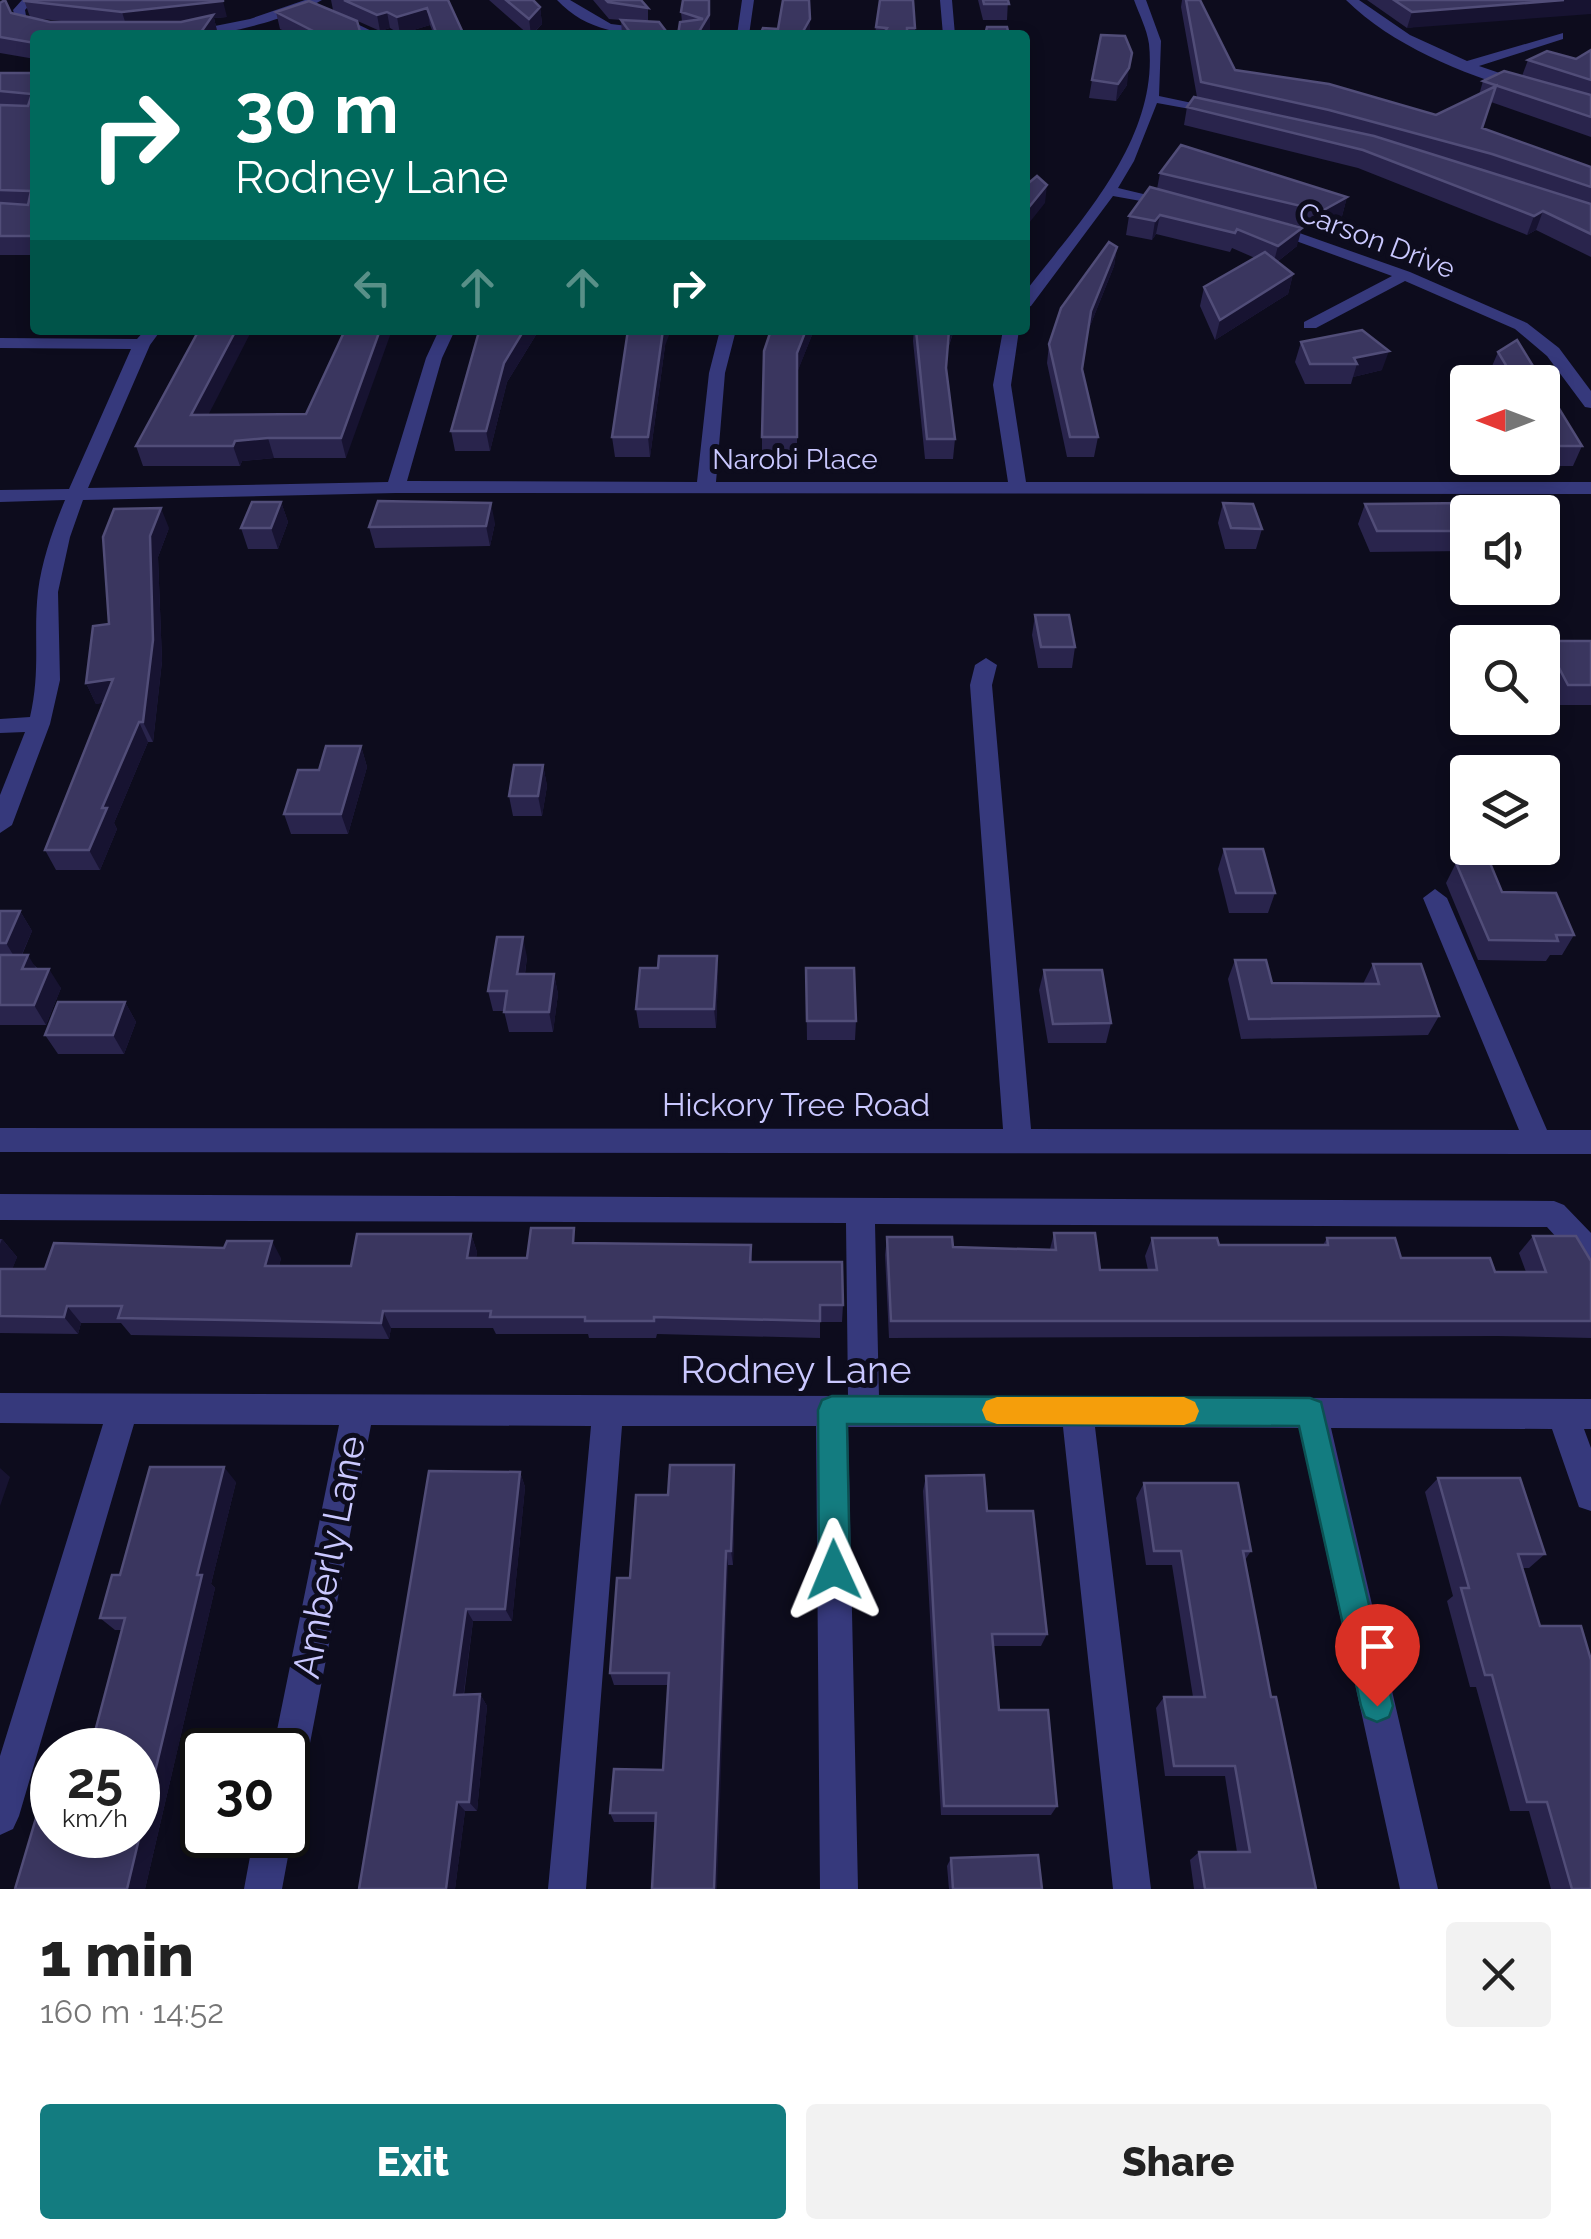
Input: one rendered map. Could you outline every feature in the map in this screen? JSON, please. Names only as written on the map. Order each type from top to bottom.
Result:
[{"type":"street","points":[[28,0],[18,10],[22,24],[53,30]]},
{"type":"street","points":[[563,0],[586,20],[614,30]]},
{"type":"street","points":[[743,30],[748,0]]},
{"type":"street","points":[[946,0],[949,30]]},
{"type":"street","points":[[1030,296],[1108,190],[1140,138],[1154,99],[1158,64],[1140,0]]},
{"type":"street","points":[[1352,0],[1407,38],[1469,65],[1591,108]]},
{"type":"street","points":[[214,30],[304,2],[363,30]]},
{"type":"street","points":[[1469,65],[1560,36]]},
{"type":"street","points":[[1154,99],[1245,115]]},
{"type":"street","points":[[1108,190],[1195,207]]},
{"type":"street","name":"Carson Drive","points":[[1257,223],[1405,275],[1536,336],[1565,365],[1591,404]]},
{"type":"street","points":[[1310,325],[1405,275]]},
{"type":"street","points":[[396,487],[445,335]]},
{"type":"street","points":[[706,486],[716,373],[727,335]]},
{"type":"street","points":[[1010,335],[1002,385],[1018,487]]},
{"type":"street","points":[[0,344],[148,337],[60,537],[48,592],[50,680],[39,724],[0,825]]},
{"type":"street","name":"Narobi Place","points":[[0,496],[396,487],[1591,488]]},
{"type":"street","points":[[986,665],[981,685],[1018,1140]]},
{"type":"street","points":[[0,726],[39,724]]},
{"type":"street","points":[[1435,898],[1538,1142]]},
{"type":"street","name":"Hickory Tree Road","points":[[0,1140],[1591,1142]]},
{"type":"street","points":[[0,1207],[1554,1214],[1580,1243],[1591,1270]]},
{"type":"street","points":[[839,1889],[848,1410],[860,1211]]},
{"type":"street","name":"Rodney Lane","points":[[0,1408],[1577,1414]]},
{"type":"street","points":[[0,1816],[124,1409]]},
{"type":"street","name":"Amberly Lane","points":[[295,1728],[358,1409]]},
{"type":"street","points":[[567,1889],[608,1409]]},
{"type":"street","points":[[1077,1411],[1132,1889]]},
{"type":"street","points":[[1310,1412],[1418,1889]]},
{"type":"street","points":[[1577,1414],[1591,1495]]},
{"type":"street","points":[[262,1889],[268,1858]]},
{"type":"building","points":[[5,0],[11,13],[50,22],[181,22],[213,15],[202,30],[30,30],[30,42],[0,37],[0,3]]},
{"type":"building","points":[[24,0],[223,0],[223,1],[122,12]]},
{"type":"building","points":[[344,0],[448,0],[462,30],[435,30],[427,8],[397,17],[387,12],[377,15]]},
{"type":"building","points":[[506,0],[533,0],[540,7],[529,19]]},
{"type":"building","points":[[641,0],[648,8],[608,2]]},
{"type":"building","points":[[683,0],[709,0],[709,15],[700,30],[679,30],[680,22],[703,19],[681,12]]},
{"type":"building","points":[[783,0],[809,0],[810,19],[804,30],[762,30],[778,29]]},
{"type":"building","points":[[880,0],[913,0],[915,28],[876,27]]},
{"type":"building","points":[[983,0],[1008,0],[1009,4],[984,4]]},
{"type":"building","points":[[1186,0],[1200,0],[1235,70],[1329,84],[1436,115],[1496,86],[1482,128],[1591,167],[1591,187],[1492,154],[1329,110],[1201,82]]},
{"type":"building","points":[[1394,0],[1564,0],[1412,12]]},
{"type":"building","points":[[309,1],[357,21],[360,30],[311,30],[276,12]]},
{"type":"building","points":[[621,20],[659,22],[665,30],[628,30]]},
{"type":"building","points":[[1101,35],[1125,36],[1132,53],[1129,68],[1118,84],[1092,80]]},
{"type":"building","points":[[1591,50],[1591,80],[1528,60],[1547,51],[1576,59]]},
{"type":"building","points":[[1504,71],[1591,95],[1591,117],[1483,81]]},
{"type":"building","points":[[0,73],[30,73],[30,94],[0,91]]},
{"type":"building","points":[[1194,97],[1374,136],[1591,204],[1591,234],[1543,211],[1534,216],[1363,150],[1187,107]]},
{"type":"building","points":[[30,100],[30,191],[0,190],[0,105],[28,106]]},
{"type":"building","points":[[1181,145],[1347,197],[1322,211],[1160,173]]},
{"type":"building","points":[[1037,176],[1047,185],[1030,206],[1030,182]]},
{"type":"building","points":[[1150,187],[1302,228],[1278,246],[1237,229],[1235,233],[1160,215],[1155,221],[1129,216]]},
{"type":"building","points":[[30,196],[30,236],[0,236],[0,203],[28,205]]},
{"type":"building","points":[[1109,242],[1117,247],[1091,311],[1082,369],[1098,437],[1070,437],[1049,344],[1061,308]]},
{"type":"building","points":[[1265,252],[1293,274],[1220,320],[1204,287]]},
{"type":"building","points":[[1362,330],[1389,351],[1354,358],[1357,364],[1310,364],[1301,342]]},
{"type":"building","points":[[196,335],[233,335],[191,415],[306,414],[343,335],[378,335],[341,438],[268,438],[235,441],[233,446],[136,446]]},
{"type":"building","points":[[478,335],[521,335],[504,363],[486,431],[451,431]]},
{"type":"building","points":[[627,335],[662,335],[648,437],[612,437]]},
{"type":"building","points":[[769,335],[804,335],[797,353],[797,437],[762,437],[764,351]]},
{"type":"building","points":[[917,335],[949,335],[946,368],[955,439],[927,439]]},
{"type":"building","points":[[1517,340],[1532,365],[1506,365],[1498,352]]},
{"type":"building","points":[[1560,410],[1582,446],[1560,446]]},
{"type":"building","points":[[378,501],[491,503],[486,526],[369,527]]},
{"type":"building","points":[[252,502],[281,502],[271,528],[241,528]]},
{"type":"building","points":[[1223,503],[1253,504],[1262,529],[1231,528]]},
{"type":"building","points":[[1450,503],[1450,531],[1377,531],[1365,504]]},
{"type":"building","points":[[161,508],[150,536],[153,640],[143,722],[139,722],[102,808],[107,808],[89,850],[45,850],[113,679],[86,683],[93,626],[109,624],[103,537],[114,509]]},
{"type":"building","points":[[1035,615],[1069,615],[1075,647],[1041,647]]},
{"type":"building","points":[[1560,641],[1591,641],[1591,685],[1568,685],[1560,670]]},
{"type":"building","points":[[326,746],[361,746],[341,814],[284,814],[298,770],[319,770]]},
{"type":"building","points":[[514,765],[543,765],[538,796],[509,796]]},
{"type":"building","points":[[1224,849],[1263,849],[1275,893],[1236,893]]},
{"type":"building","points":[[1457,865],[1491,865],[1502,892],[1556,893],[1574,935],[1556,935],[1558,941],[1489,940]]},
{"type":"building","points":[[0,911],[20,911],[6,943],[0,943]]},
{"type":"building","points":[[497,937],[523,937],[517,974],[554,974],[549,1012],[504,1012],[507,991],[488,991]]},
{"type":"building","points":[[0,955],[28,955],[22,969],[49,969],[34,1005],[0,1005]]},
{"type":"building","points":[[659,956],[717,956],[714,1009],[636,1009],[640,968],[658,968]]},
{"type":"building","points":[[1235,960],[1266,960],[1272,983],[1379,984],[1373,964],[1421,964],[1439,1016],[1249,1019]]},
{"type":"building","points":[[806,968],[854,968],[856,1021],[807,1021]]},
{"type":"building","points":[[1044,970],[1102,970],[1111,1023],[1053,1024]]},
{"type":"building","points":[[58,1002],[125,1002],[113,1035],[45,1035]]},
{"type":"building","points":[[531,1228],[574,1228],[573,1243],[751,1245],[750,1262],[842,1262],[843,1305],[820,1305],[820,1321],[654,1317],[654,1321],[585,1321],[585,1317],[490,1317],[491,1311],[383,1311],[381,1323],[118,1318],[122,1306],[67,1306],[64,1317],[0,1316],[0,1269],[45,1269],[54,1243],[224,1248],[227,1241],[272,1241],[265,1266],[351,1266],[357,1234],[471,1234],[467,1258],[527,1258]]},
{"type":"building","points":[[1054,1233],[1095,1233],[1100,1270],[1157,1270],[1152,1238],[1217,1238],[1219,1245],[1328,1245],[1327,1238],[1395,1238],[1401,1258],[1490,1258],[1495,1272],[1546,1272],[1533,1236],[1576,1236],[1591,1261],[1591,1321],[891,1321],[887,1237],[952,1237],[953,1247],[1056,1250]]},
{"type":"building","points":[[670,1465],[734,1465],[731,1551],[726,1551],[714,1889],[652,1889],[656,1813],[610,1813],[614,1769],[663,1770],[669,1673],[610,1673],[617,1578],[630,1578],[636,1495],[668,1495]]},
{"type":"building","points":[[150,1467],[224,1467],[160,1751],[160,1728],[96,1728],[125,1618],[100,1618],[112,1575],[120,1575]]},
{"type":"building","points":[[429,1471],[520,1472],[505,1609],[466,1609],[454,1695],[480,1694],[469,1802],[457,1802],[446,1889],[359,1889]]},
{"type":"building","points":[[984,1475],[987,1511],[1033,1511],[1047,1634],[992,1634],[999,1710],[1048,1710],[1057,1806],[944,1806],[926,1476]]},
{"type":"building","points":[[1438,1478],[1520,1478],[1545,1554],[1518,1554],[1540,1626],[1581,1626],[1591,1660],[1591,1889],[1572,1889],[1547,1802],[1527,1802],[1492,1675],[1485,1675],[1461,1588],[1469,1588]]},
{"type":"building","points":[[1144,1483],[1238,1483],[1251,1551],[1243,1551],[1271,1697],[1276,1697],[1316,1889],[1205,1889],[1199,1852],[1250,1852],[1235,1766],[1174,1766],[1164,1697],[1205,1697],[1181,1551],[1154,1551]]},
{"type":"building","points":[[30,1838],[30,1858],[134,1858],[127,1889],[15,1889]]},
{"type":"building","points":[[1038,1855],[1042,1889],[953,1889],[951,1858]]},
{"type":"slow traffic","points":[[997,1410],[1184,1411]]},
{"type":"route","points":[[834,1570],[832,1410],[1310,1412],[1377,1706]]}]
